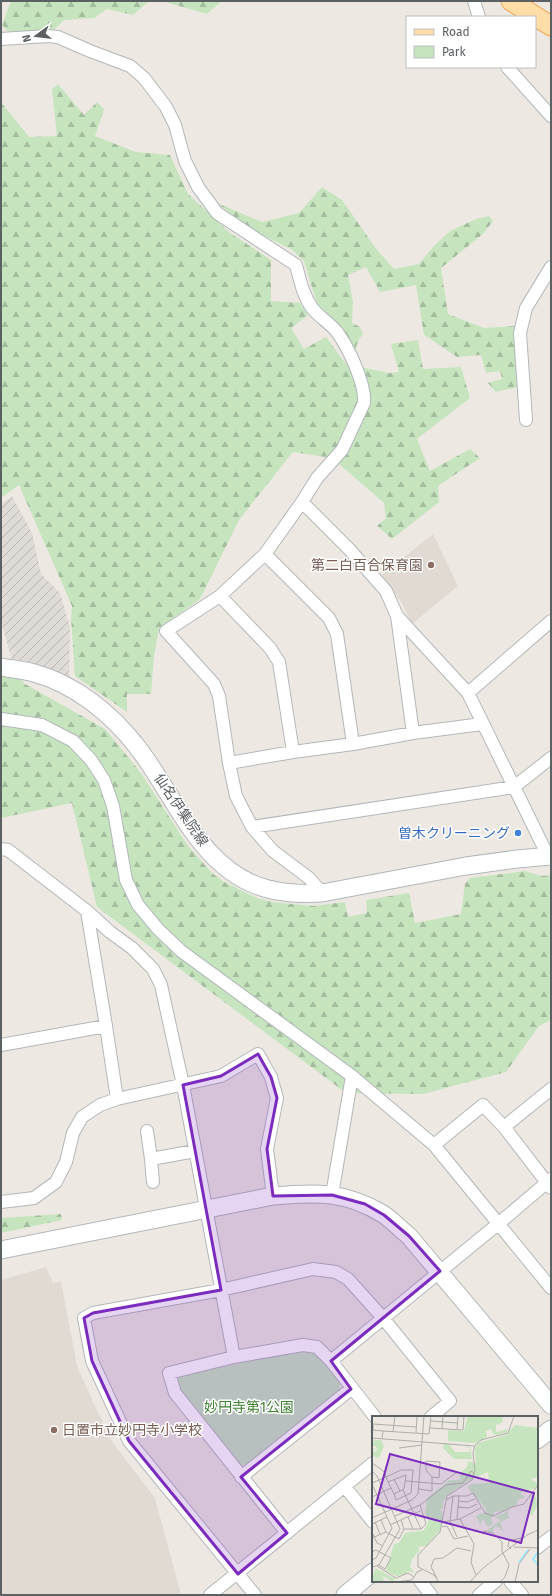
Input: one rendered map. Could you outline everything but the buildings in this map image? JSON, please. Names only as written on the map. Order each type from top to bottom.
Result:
[{"type":"main road","points":[[511,1],[535,16]]},
{"type":"main road","points":[[536,17],[551,26]]},
{"type":"street","points":[[474,1],[479,16]]},
{"type":"street","points":[[1,39],[48,36],[58,37],[130,66],[144,78],[166,107],[175,125],[185,161],[198,187],[218,213],[296,265],[303,293],[313,309],[336,332],[352,357],[365,395],[364,403],[342,450],[317,478],[265,554],[220,596],[166,631],[214,684],[219,696],[229,763],[236,796],[252,826],[273,851],[310,878],[322,893]]},
{"type":"street","points":[[508,68],[551,116]]},
{"type":"street","points":[[526,420],[520,333],[526,308],[551,267]]},
{"type":"street","points":[[302,502],[349,548],[386,591],[397,616],[413,733]]},
{"type":"street","points":[[265,554],[329,618],[337,634],[353,744]]},
{"type":"street","points":[[220,596],[270,648],[279,662],[293,752]]},
{"type":"street","points":[[397,616],[468,693],[482,724],[549,856]]},
{"type":"street","points":[[468,693],[551,620]]},
{"type":"street","name":"仙名伊集院線","points":[[1,667],[34,673],[58,682],[84,697],[103,712],[123,730],[138,747],[193,832],[208,851],[235,874],[250,883],[267,889],[300,894],[322,893],[466,866],[549,856]]},
{"type":"street","points":[[1,719],[42,725],[73,741],[91,760],[104,780],[113,806],[126,880],[138,905],[158,929],[181,951],[352,1076],[434,1145],[551,1288]]},
{"type":"street","points":[[229,763],[353,744],[413,733],[482,724]]},
{"type":"street","points":[[252,826],[514,787],[551,758]]},
{"type":"street","points":[[1,849],[8,850],[132,948],[153,969],[161,985],[183,1085],[234,1357]]},
{"type":"street","points":[[87,911],[117,1099]]},
{"type":"street","points":[[1,1045],[106,1026]]},
{"type":"street","points":[[1,1202],[34,1198],[56,1182],[66,1162],[74,1133],[82,1117],[100,1105],[117,1099],[221,1076],[258,1054],[271,1077],[277,1098],[266,1149],[273,1196]]},
{"type":"street","points":[[332,1195],[352,1076]]},
{"type":"street","points":[[504,1127],[551,1089]]},
{"type":"street","points":[[331,1361],[549,1183],[504,1127],[483,1105],[434,1145]]},
{"type":"street","points":[[147,1131],[153,1182]]},
{"type":"street","points":[[151,1158],[195,1151]]},
{"type":"street","points":[[1,1250],[273,1196],[307,1193],[332,1195],[365,1204],[384,1215],[409,1236],[440,1271],[551,1406]]},
{"type":"street","points":[[255,1595],[129,1441],[92,1361],[84,1318],[93,1313],[221,1290],[312,1269],[336,1272],[348,1279],[383,1318],[450,1401],[431,1416]]},
{"type":"street","points":[[287,1533],[175,1393],[169,1373],[234,1357],[303,1345],[317,1347],[331,1361],[374,1416]]},
{"type":"street","points":[[241,1477],[352,1389]]},
{"type":"street","points":[[538,1439],[551,1429]]},
{"type":"street","points":[[210,1595],[238,1574],[372,1464]]},
{"type":"street","points":[[345,1487],[372,1521]]},
{"type":"street","points":[[538,1547],[551,1537]]},
{"type":"street","points":[[345,1595],[372,1573]]},
{"type":"street","points":[[421,1582],[431,1595]]},
{"type":"street","points":[[479,1595],[495,1582]]},
{"type":"street","points":[[511,1582],[522,1595]]},
{"type":"highlighted area","points":[[258,1054],[271,1077],[277,1098],[267,1149],[273,1196],[332,1195],[365,1204],[384,1215],[409,1236],[440,1271],[331,1361],[351,1389],[241,1477],[287,1533],[238,1574],[129,1441],[92,1361],[84,1318],[93,1313],[221,1290],[183,1085],[221,1076]]},
{"type":"shaded area","points":[[12,496],[32,533],[41,574],[60,593],[70,627],[69,680],[12,661],[1,621],[1,504]]},
{"type":"shaded area","points":[[433,534],[458,586],[412,624],[401,602],[382,575]]},
{"type":"shaded area","name":"日置市立妙円寺小学校","points":[[46,1267],[53,1283],[61,1281],[77,1366],[100,1417],[113,1443],[155,1498],[181,1595],[1,1595],[1,1280]]},
{"type":"green space","points":[[11,1],[149,1],[133,15],[107,9],[94,18],[64,20],[54,30],[9,33],[2,25]]},
{"type":"green space","points":[[162,1],[222,1],[207,14]]},
{"type":"green space","points":[[58,84],[84,115],[97,102],[104,109],[95,136],[136,152],[170,155],[188,194],[230,233],[271,260],[271,301],[300,303],[308,315],[291,328],[304,349],[326,337],[346,364],[389,373],[399,372],[391,344],[418,340],[423,369],[461,367],[470,398],[417,439],[430,471],[470,449],[480,458],[438,486],[439,502],[392,539],[377,526],[386,518],[384,503],[332,458],[293,452],[239,520],[200,599],[159,628],[154,656],[151,694],[127,694],[127,712],[75,676],[71,618],[72,606],[19,485],[1,498],[1,102],[29,137],[57,136],[52,89]]},
{"type":"green space","points":[[322,187],[342,200],[377,250],[394,269],[419,264],[433,247],[450,231],[476,219],[489,216],[493,221],[483,234],[441,268],[448,314],[484,328],[515,326],[518,387],[496,392],[488,383],[502,379],[500,371],[486,373],[481,355],[457,357],[424,335],[416,285],[380,292],[366,267],[348,275],[353,302],[352,323],[360,327],[363,334],[358,341],[355,351],[318,307],[304,261],[291,249],[246,227],[217,203],[262,222],[299,213]]},
{"type":"green space","points":[[1,658],[25,684],[105,729],[141,773],[188,846],[212,873],[224,882],[257,898],[273,902],[313,906],[345,902],[348,917],[367,913],[366,900],[409,893],[415,923],[461,914],[465,884],[470,878],[525,871],[541,876],[551,875],[551,1020],[539,1026],[506,1072],[423,1094],[346,1093],[97,907],[72,803],[1,818]]},
{"type":"green space","points":[[61,1214],[62,1220],[1,1233],[1,1218]]},
{"type":"green space","name":"妙円寺第1公園","points":[[307,1350],[316,1353],[340,1381],[340,1390],[249,1464],[238,1465],[181,1394],[176,1382],[181,1375]]},
{"type":"place","name":"第二白百合保育園","points":[[431,565]]},
{"type":"place","name":"曽木クリーニング","points":[[518,833]]},
{"type":"place","name":"日置市立妙円寺小学校","points":[[54,1430]]}]
